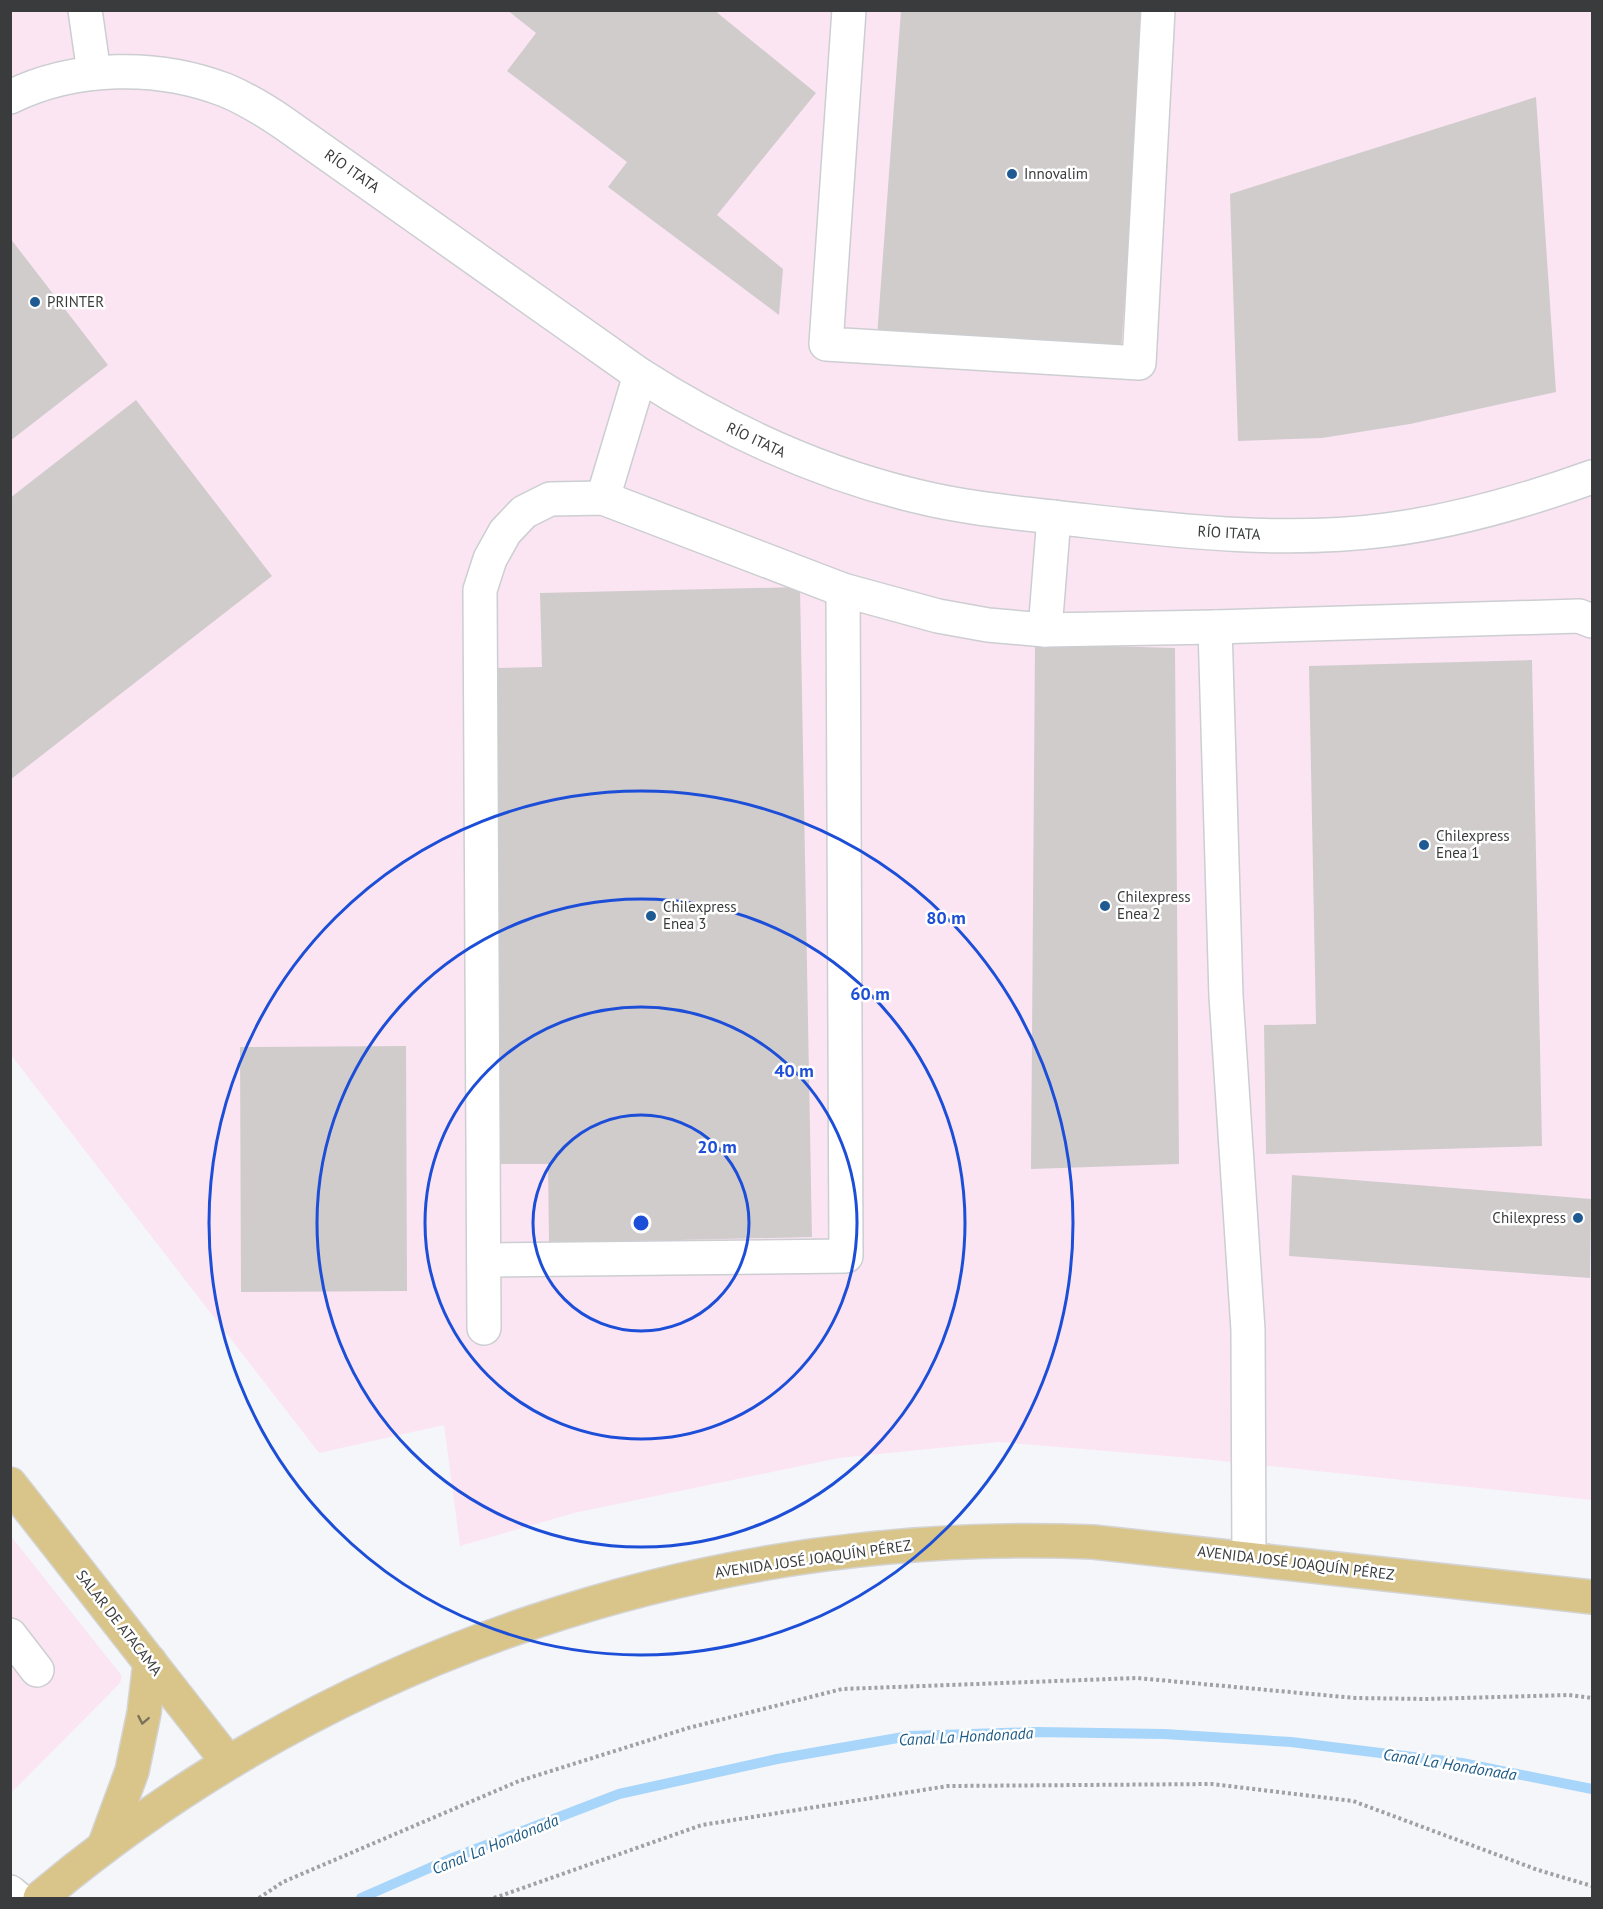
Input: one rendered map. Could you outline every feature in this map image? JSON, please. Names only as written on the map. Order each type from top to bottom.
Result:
[{"type":"main road","name":"SALAR DE ATACAMA","points":[[10,1484],[228,1762]]},
{"type":"main road","name":"AVENIDA JOSÉ JOAQUÍN PÉREZ","points":[[40,1899],[104,1847],[228,1762],[300,1721],[418,1664],[553,1614],[622,1593],[693,1577],[842,1552],[978,1541],[1093,1542],[1593,1597]]},
{"type":"main road","points":[[104,1847],[132,1771],[144,1713],[150,1662]]},
{"type":"street","points":[[85,10],[94,73]]},
{"type":"street","points":[[849,10],[826,344],[1139,363],[1158,10]]},
{"type":"street","name":"RÍO ITATA","points":[[10,97],[48,83],[94,73],[130,72],[166,75],[225,90],[256,105],[640,375],[737,432],[823,469],[918,497],[1054,517],[1172,530],[1258,536],[1374,531],[1467,516],[1593,477]]},
{"type":"street","points":[[603,498],[640,375]]},
{"type":"street","points":[[484,1328],[480,590],[490,559],[500,541],[524,512],[550,499],[603,498],[843,590],[938,616],[1044,630],[1579,616],[1593,621]]},
{"type":"street","points":[[1044,630],[1054,517]]},
{"type":"street","points":[[483,1260],[846,1256],[843,590]]},
{"type":"street","points":[[1215,627],[1226,996],[1248,1330],[1249,1558]]},
{"type":"street","points":[[10,1635],[37,1670]]},
{"type":"street","points":[[10,1892],[17,1899]]},
{"type":"path","points":[[259,1899],[283,1882],[519,1781],[688,1728],[842,1689],[1137,1678],[1356,1698],[1426,1699],[1569,1695],[1593,1698]]},
{"type":"path","points":[[494,1899],[702,1825],[959,1785],[1212,1784],[1353,1801],[1538,1870],[1593,1886]]},
{"type":"shaded area","points":[[11,11],[1592,11],[1592,1500],[1203,1459],[999,1442],[839,1458],[574,1513],[460,1546],[444,1425],[319,1453],[11,1055]]},
{"type":"shaded area","points":[[10,1535],[122,1676],[120,1683],[11,1793]]},
{"type":"building","points":[[507,10],[714,10],[816,93],[717,215],[783,269],[779,315],[608,187],[627,162],[507,71],[536,33]]},
{"type":"building","name":"Innovalim","points":[[901,10],[1146,10],[1121,351],[877,337]]},
{"type":"building","points":[[1536,97],[1556,392],[1410,424],[1322,438],[1238,441],[1230,194]]},
{"type":"building","name":"PRINTER","points":[[10,238],[108,365],[10,441]]},
{"type":"building","points":[[136,400],[272,576],[10,780],[10,498]]},
{"type":"building","name":"Chilexpress Enea 3","points":[[800,587],[812,1237],[549,1243],[548,1164],[501,1164],[492,668],[542,667],[540,593]]},
{"type":"building","name":"Chilexpress Enea 2","points":[[1035,644],[1175,648],[1179,1164],[1031,1169]]},
{"type":"building","name":"Chilexpress Enea 1","points":[[1532,660],[1542,1146],[1266,1154],[1264,1025],[1316,1024],[1309,666]]},
{"type":"building","points":[[406,1046],[407,1291],[241,1292],[240,1047]]},
{"type":"building","points":[[1292,1175],[1591,1199],[1590,1278],[1289,1256]]},
{"type":"waterway","name":"Canal La Hondonada","points":[[361,1898],[450,1859],[619,1794],[777,1759],[909,1736],[1037,1732],[1164,1734],[1291,1742],[1462,1763],[1592,1789]]},
{"type":"place","name":"Innovalim","points":[[1012,174]]},
{"type":"place","name":"PRINTER","points":[[35,302]]},
{"type":"place","name":"Chilexpress Enea 1","points":[[1424,845]]},
{"type":"place","name":"Chilexpress Enea 2","points":[[1105,906]]},
{"type":"place","name":"Chilexpress Enea 3","points":[[651,916]]},
{"type":"place","name":"Chilexpress","points":[[1578,1218]]}]
